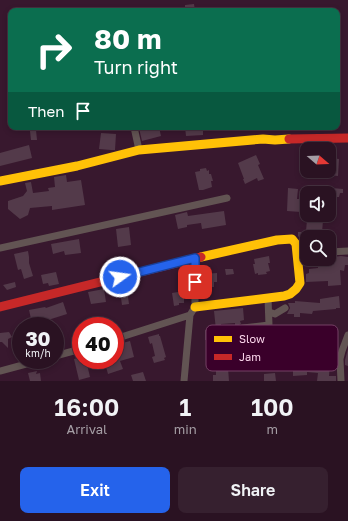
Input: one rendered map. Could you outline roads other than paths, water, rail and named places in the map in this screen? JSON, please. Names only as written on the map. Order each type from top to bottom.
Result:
[{"type":"street","points":[[135,130],[139,150]]},
{"type":"street","points":[[0,181],[77,166],[139,150],[263,139],[348,138]]},
{"type":"street","points":[[0,248],[228,198]]},
{"type":"street","points":[[0,307],[195,258],[277,240],[292,239],[296,244],[300,283],[290,294],[195,307]]},
{"type":"street","points":[[336,252],[348,251]]},
{"type":"street","points":[[184,381],[190,316],[195,307],[195,258]]},
{"type":"street","points":[[268,298],[269,325]]},
{"type":"street","points":[[269,312],[275,314],[285,308]]},
{"type":"street","points":[[124,336],[190,316]]},
{"type":"street","points":[[341,381],[340,360],[348,335]]},
{"type":"street","points":[[0,371],[12,368]]}]
